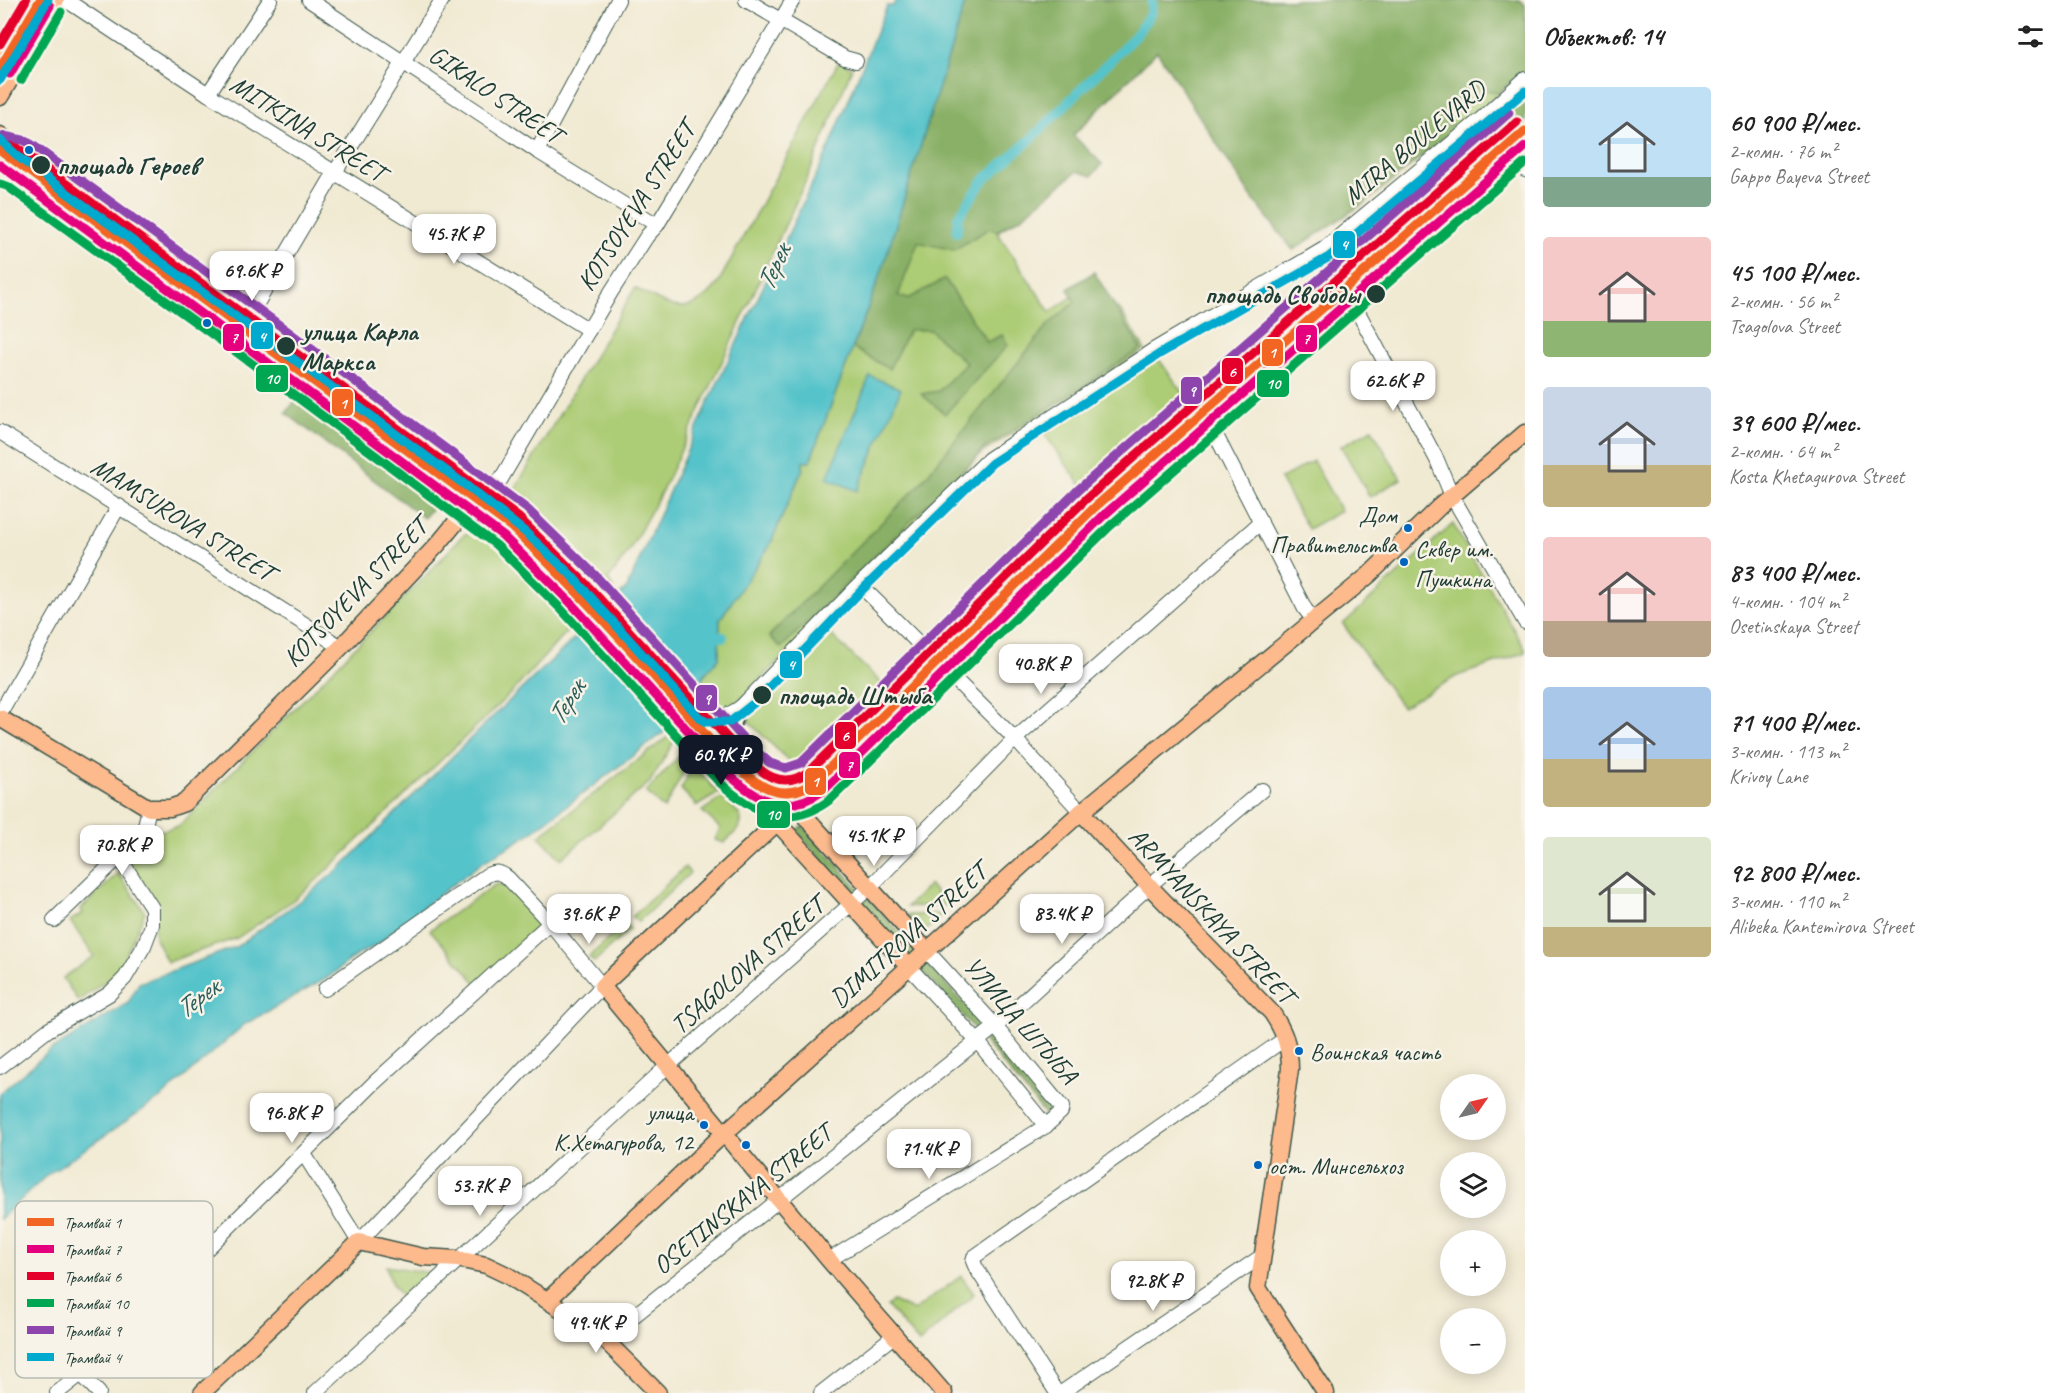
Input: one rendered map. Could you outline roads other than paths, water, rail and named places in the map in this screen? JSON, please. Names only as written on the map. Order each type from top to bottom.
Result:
[{"type":"main road","points":[[0,57],[33,0]]},
{"type":"main road","points":[[0,97],[56,0]]},
{"type":"main road","name":"УЛИЦА ШТЫБА","points":[[3,135],[246,319],[487,494],[545,541],[705,714],[795,806],[927,951]]},
{"type":"main road","name":"УЛИЦА ШТЫБА","points":[[0,160],[471,508],[549,572],[909,967]]},
{"type":"main road","name":"DIMITROVA STREET","points":[[548,1300],[724,1134],[1081,812],[1369,575],[1452,496],[1525,433]]},
{"type":"main road","name":"KOTSOYEVA STREET","points":[[149,808],[170,808],[184,803],[341,647],[439,543],[462,515],[487,494]]},
{"type":"main road","points":[[0,718],[149,808]]},
{"type":"main road","points":[[795,806],[776,821],[602,986],[829,1260],[944,1393]]},
{"type":"main road","name":"ARMYANSKAYA STREET","points":[[1081,812],[1272,1013],[1286,1038],[1290,1069],[1258,1288],[1326,1393]]},
{"type":"main road","points":[[202,1393],[359,1242],[423,1257],[457,1259],[486,1265],[548,1300],[605,1339],[658,1393]]},
{"type":"street","name":"MITKINA STREET","points":[[66,0],[208,94],[589,330]]},
{"type":"street","points":[[208,94],[270,0]]},
{"type":"street","name":"GIKALO STREET","points":[[309,0],[537,151],[657,225]]},
{"type":"street","points":[[236,333],[255,307],[442,0]]},
{"type":"street","points":[[537,151],[618,0]]},
{"type":"street","points":[[746,0],[845,58],[856,61]]},
{"type":"street","name":"KOTSOYEVA STREET","points":[[487,494],[501,479],[623,273],[647,236],[657,225],[793,0]]},
{"type":"street","name":"MIRA BOULEVARD","points":[[860,585],[989,459],[1157,348],[1324,249],[1480,120],[1525,79]]},
{"type":"street","points":[[795,806],[1097,511],[1206,416],[1525,149]]},
{"type":"street","points":[[1514,158],[1525,169]]},
{"type":"street","points":[[1350,297],[1437,460],[1452,496],[1525,622]]},
{"type":"street","points":[[1206,416],[1305,609],[1313,619]]},
{"type":"street","name":"MAMSUROVA STREET","points":[[0,432],[341,647]]},
{"type":"street","points":[[0,713],[119,506]]},
{"type":"street","name":"TSAGOLOVA STREET","points":[[315,1393],[457,1259],[668,1066],[852,904],[1015,739],[1261,522]]},
{"type":"street","points":[[705,714],[717,717],[736,710],[860,585]]},
{"type":"street","name":"ARMYANSKAYA STREET","points":[[860,585],[1015,739],[1081,812]]},
{"type":"street","name":"OSETINSKAYA STREET","points":[[605,1339],[978,1042],[1149,886],[1262,790]]},
{"type":"street","points":[[54,920],[144,830],[149,808]]},
{"type":"street","points":[[0,1067],[48,1030],[109,994],[125,978],[144,946],[152,925],[152,908],[119,857]]},
{"type":"street","points":[[304,1154],[359,1242],[602,986],[550,923],[508,878],[495,872],[487,874],[325,989]]},
{"type":"street","points":[[213,1244],[374,1083],[550,923]]},
{"type":"street","name":"УЛИЦА ШТЫБА","points":[[909,967],[978,1042],[1046,1126],[1061,1112],[1062,1107],[927,951]]},
{"type":"street","points":[[1262,1256],[1059,1393],[973,1261],[974,1257],[1286,1038]]},
{"type":"street","points":[[829,1260],[1046,1126]]},
{"type":"street","points":[[821,1393],[895,1335]]},
{"type":"street","points":[[57,1393],[76,1378]]},
{"type":"street","points":[[85,1378],[99,1393]]},
{"type":"water","name":"Терек","points":[[896,0],[966,0],[882,270],[810,461],[803,462],[803,468],[769,547],[720,619],[719,658],[703,676],[699,698],[675,724],[528,835],[483,862],[406,920],[377,945],[357,955],[327,978],[245,1024],[163,1096],[47,1175],[19,1201],[15,1201],[15,1205],[0,1219],[0,1093],[51,1050],[128,1003],[139,983],[236,947],[305,897],[341,867],[627,588],[709,401],[829,148],[887,6],[893,6]]},
{"type":"water","points":[[1311,283],[1320,293],[1291,316],[1283,306]]},
{"type":"water","points":[[870,376],[901,389],[857,491],[827,478]]},
{"type":"waterway","points":[[957,232],[958,217],[983,181],[1031,139],[1136,35],[1151,13],[1152,0]]},
{"type":"waterway","points":[[704,635],[723,637]]},
{"type":"tram line","name":"6","points":[[0,44],[26,0]]},
{"type":"tram line","name":"1","points":[[0,68],[40,0]]},
{"type":"tram line","name":"4","points":[[0,80],[48,0]]},
{"type":"tram line","name":"7","points":[[10,74],[50,6]]},
{"type":"tram line","name":"10","points":[[21,80],[61,12]]},
{"type":"tram line","name":"4","points":[[0,140],[21,159],[468,487],[525,532],[570,574],[699,717],[706,722],[730,722],[754,703],[859,593],[992,463],[1161,353],[1329,257],[1525,91]]},
{"type":"tram line","name":"9","points":[[4,136],[31,144],[527,509],[595,575],[750,746],[770,763],[786,768],[801,763],[1078,490],[1509,113]]},
{"type":"tram line","name":"6","points":[[7,140],[518,517],[586,584],[742,754],[757,768],[772,777],[789,780],[808,772],[1086,499],[1517,122]]},
{"type":"tram line","name":"1","points":[[0,150],[511,527],[591,608],[726,757],[765,787],[792,792],[816,781],[1094,508],[1525,131]]},
{"type":"tram line","name":"7","points":[[0,165],[503,536],[568,600],[726,772],[748,791],[772,802],[784,804],[796,803],[824,790],[1102,517],[1525,147]]},
{"type":"tram line","name":"10","points":[[0,184],[7,186],[227,345],[496,545],[560,608],[718,781],[744,802],[772,814],[786,816],[800,815],[831,799],[1110,526],[1525,163]]},
{"type":"tram line","points":[[745,772],[739,753],[738,736],[743,720],[754,703]]},
{"type":"place","name":"площадь Героев","points":[[41,165]]},
{"type":"place","name":"площадь Свободы","points":[[1376,294]]},
{"type":"place","name":"улица Карла Маркса","points":[[286,346]]},
{"type":"place","name":"Дом Правительства","points":[[1408,528]]},
{"type":"place","name":"Сквер им. Пушкина","points":[[1404,562]]},
{"type":"place","name":"площадь Штыба","points":[[762,695]]},
{"type":"place","name":"Воинская часть","points":[[1299,1051]]},
{"type":"place","name":"улица К.Хетагурова, 12","points":[[704,1125]]},
{"type":"place","name":"ост. Минсельхоз","points":[[1258,1165]]}]
